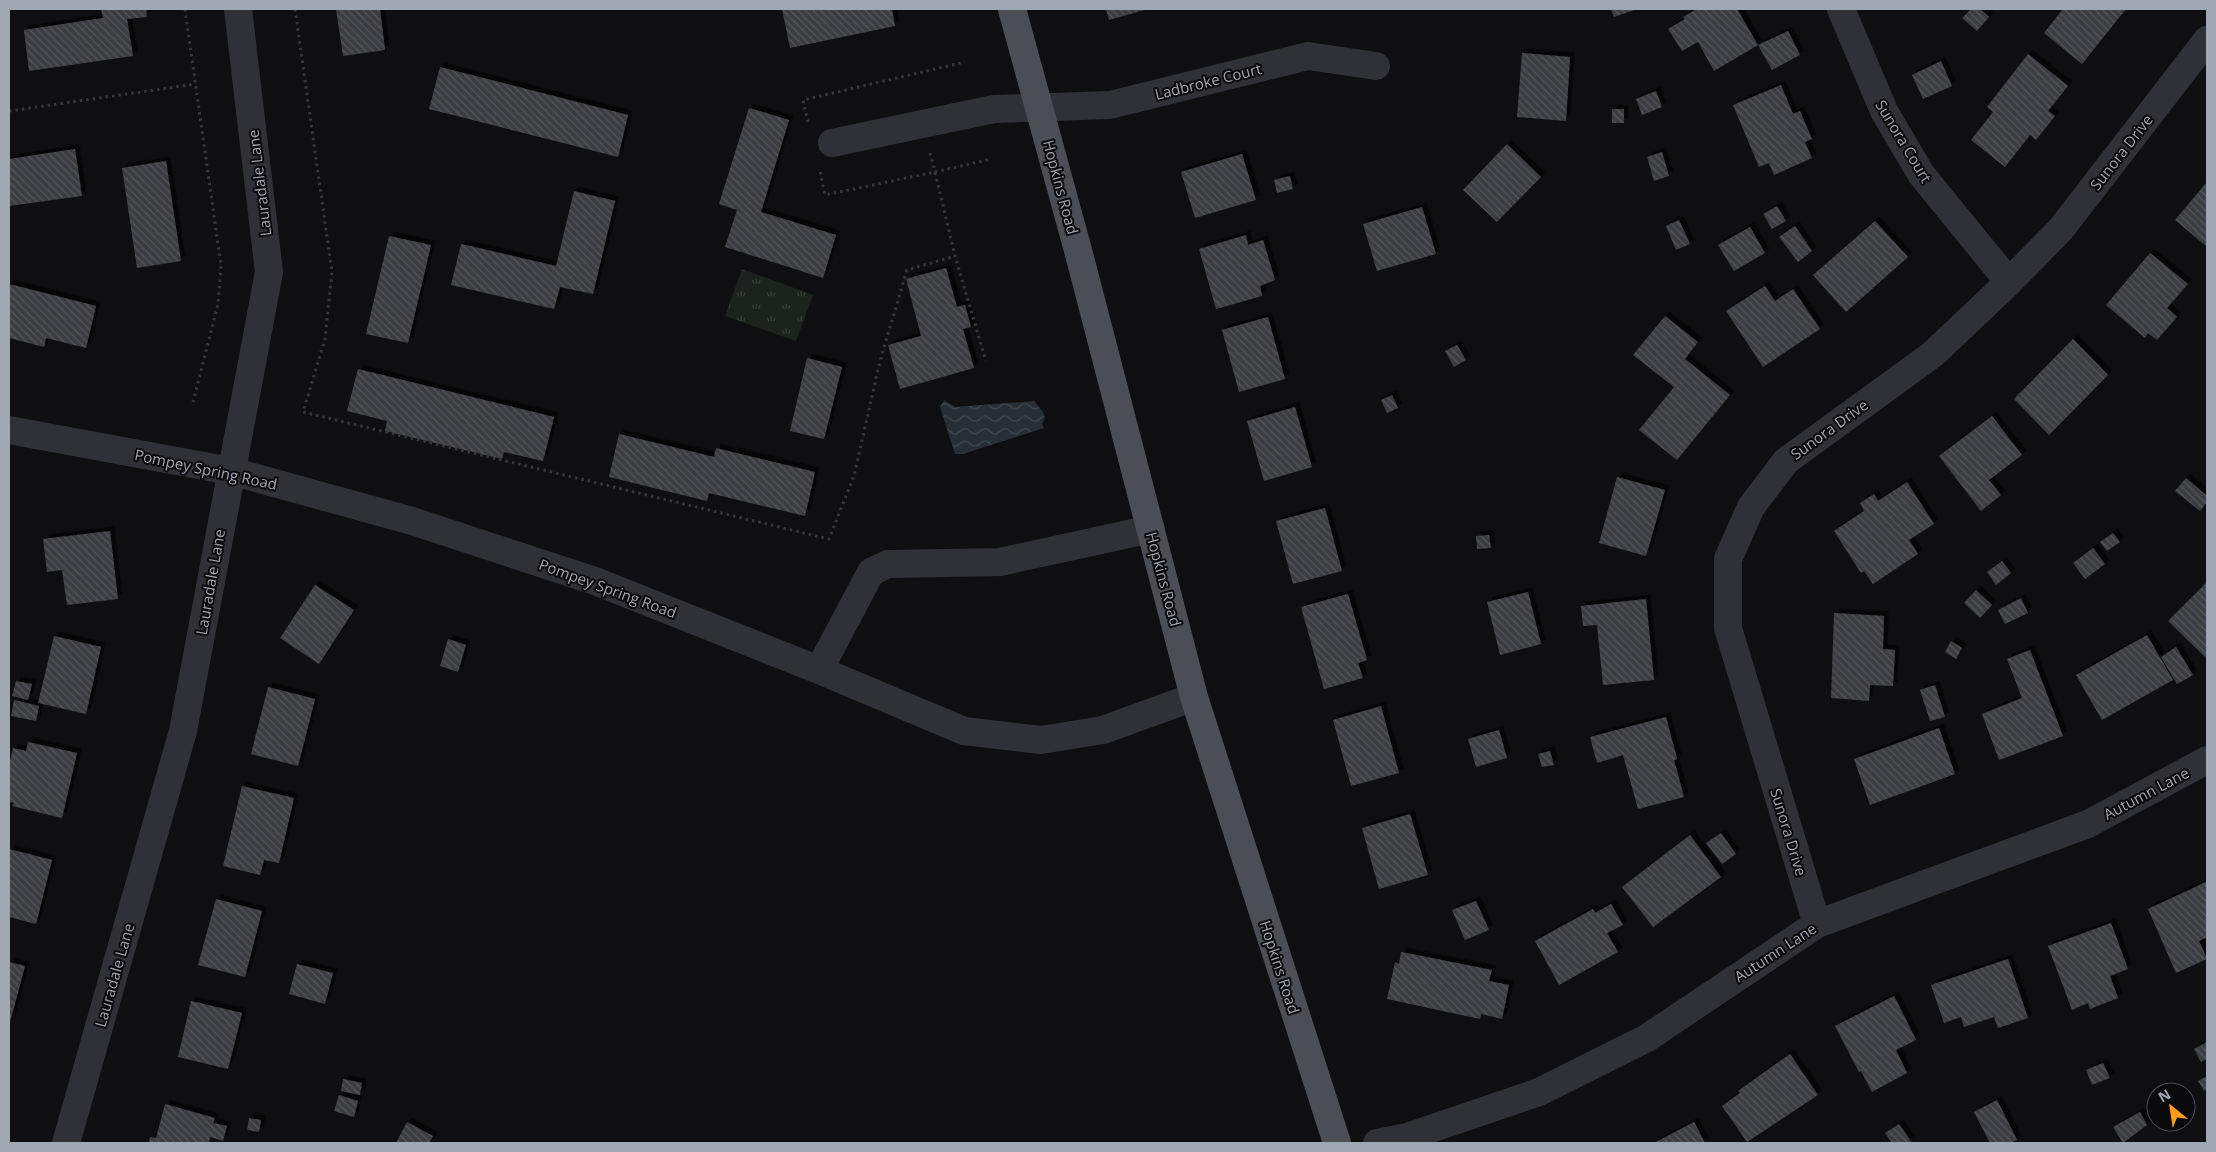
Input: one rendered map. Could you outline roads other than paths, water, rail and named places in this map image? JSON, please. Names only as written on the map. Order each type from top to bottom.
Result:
[{"type":"main road","name":"Hopkins Road","points":[[1012,9],[1040,108],[1194,697],[1337,1143]]},
{"type":"street","name":"Lauradale Lane","points":[[66,1143],[183,731],[269,272],[238,9]]},
{"type":"street","name":"Sunora Court","points":[[1841,9],[1884,111],[1921,174],[2009,282]]},
{"type":"street","name":"Sunora Drive","points":[[1816,924],[1728,628],[1728,559],[1751,507],[1786,461],[1933,354],[2009,282],[2061,229],[2207,40]]},
{"type":"street","name":"Ladbroke Court","points":[[832,143],[979,111],[1110,105],[1308,56],[1376,66]]},
{"type":"street","name":"Pompey Spring Road","points":[[9,430],[231,471],[412,521],[595,581],[819,670],[964,731],[1041,740],[1102,730],[1194,697]]},
{"type":"street","points":[[819,670],[872,572],[888,564],[1000,562],[1151,529]]},
{"type":"street","name":"Autumn Lane","points":[[1377,1143],[1416,1134],[1539,1092],[1647,1038],[1816,924],[2088,824],[2207,760]]},
{"type":"water","points":[[944,400],[955,407],[1035,401],[1044,414],[1042,424],[1044,428],[963,454],[955,454],[940,407]]}]
